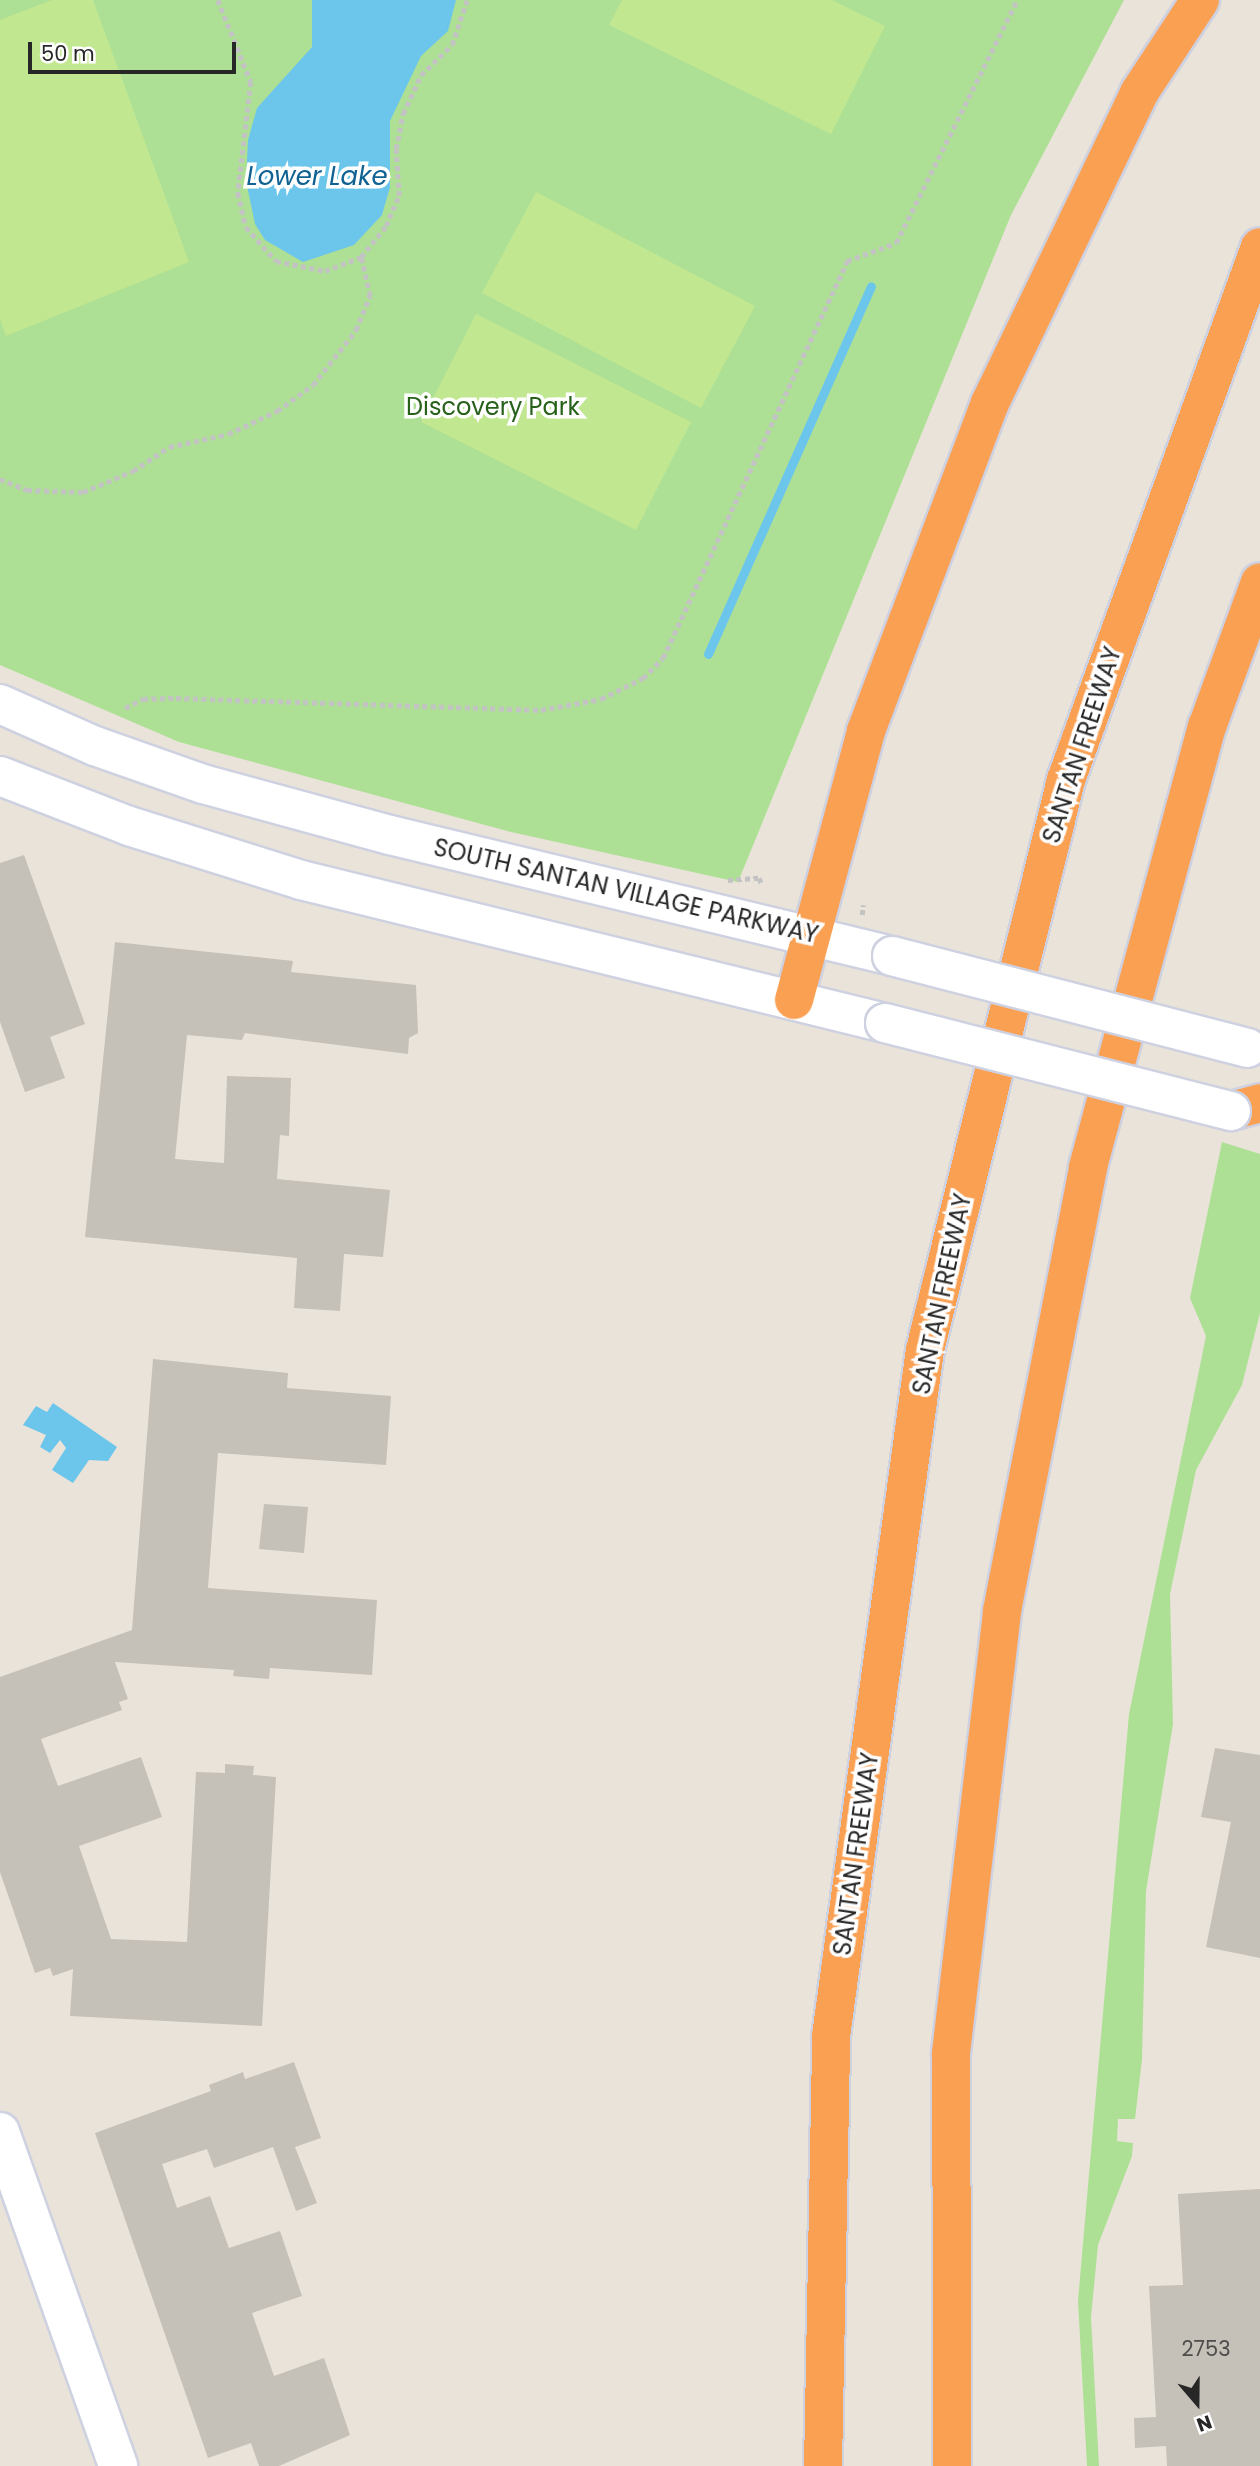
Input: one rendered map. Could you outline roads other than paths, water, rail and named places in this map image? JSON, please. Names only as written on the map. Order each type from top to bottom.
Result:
[{"type":"highway","points":[[794,1000],[866,731],[990,403],[1139,93],[1200,0]]},
{"type":"highway","name":"SANTAN FREEWAY","points":[[823,2466],[831,2036],[925,1350],[1066,780],[1260,247]]},
{"type":"highway","points":[[952,2466],[951,2053],[1002,1611],[1088,1167],[1207,727],[1260,582]]},
{"type":"main road","name":"SOUTH SANTAN VILLAGE PARKWAY","points":[[0,704],[204,784],[390,835],[811,935],[1254,1050]]},
{"type":"main road","points":[[0,776],[129,826],[301,880],[1250,1111]]},
{"type":"main road","points":[[0,2132],[118,2466]]},
{"type":"water","name":"Lower Lake","points":[[312,0],[456,0],[448,31],[421,56],[390,121],[390,187],[382,215],[354,245],[303,262],[265,240],[255,224],[246,181],[248,140],[257,108],[312,47]]},
{"type":"water","points":[[53,1403],[117,1447],[108,1461],[89,1460],[73,1483],[52,1470],[66,1448],[60,1440],[50,1453],[40,1447],[46,1435],[23,1425],[36,1406],[47,1412]]},
{"type":"waterway","points":[[708,654],[871,287]]},
{"type":"park label","name":"Discovery Park","points":[[493,407]]}]
